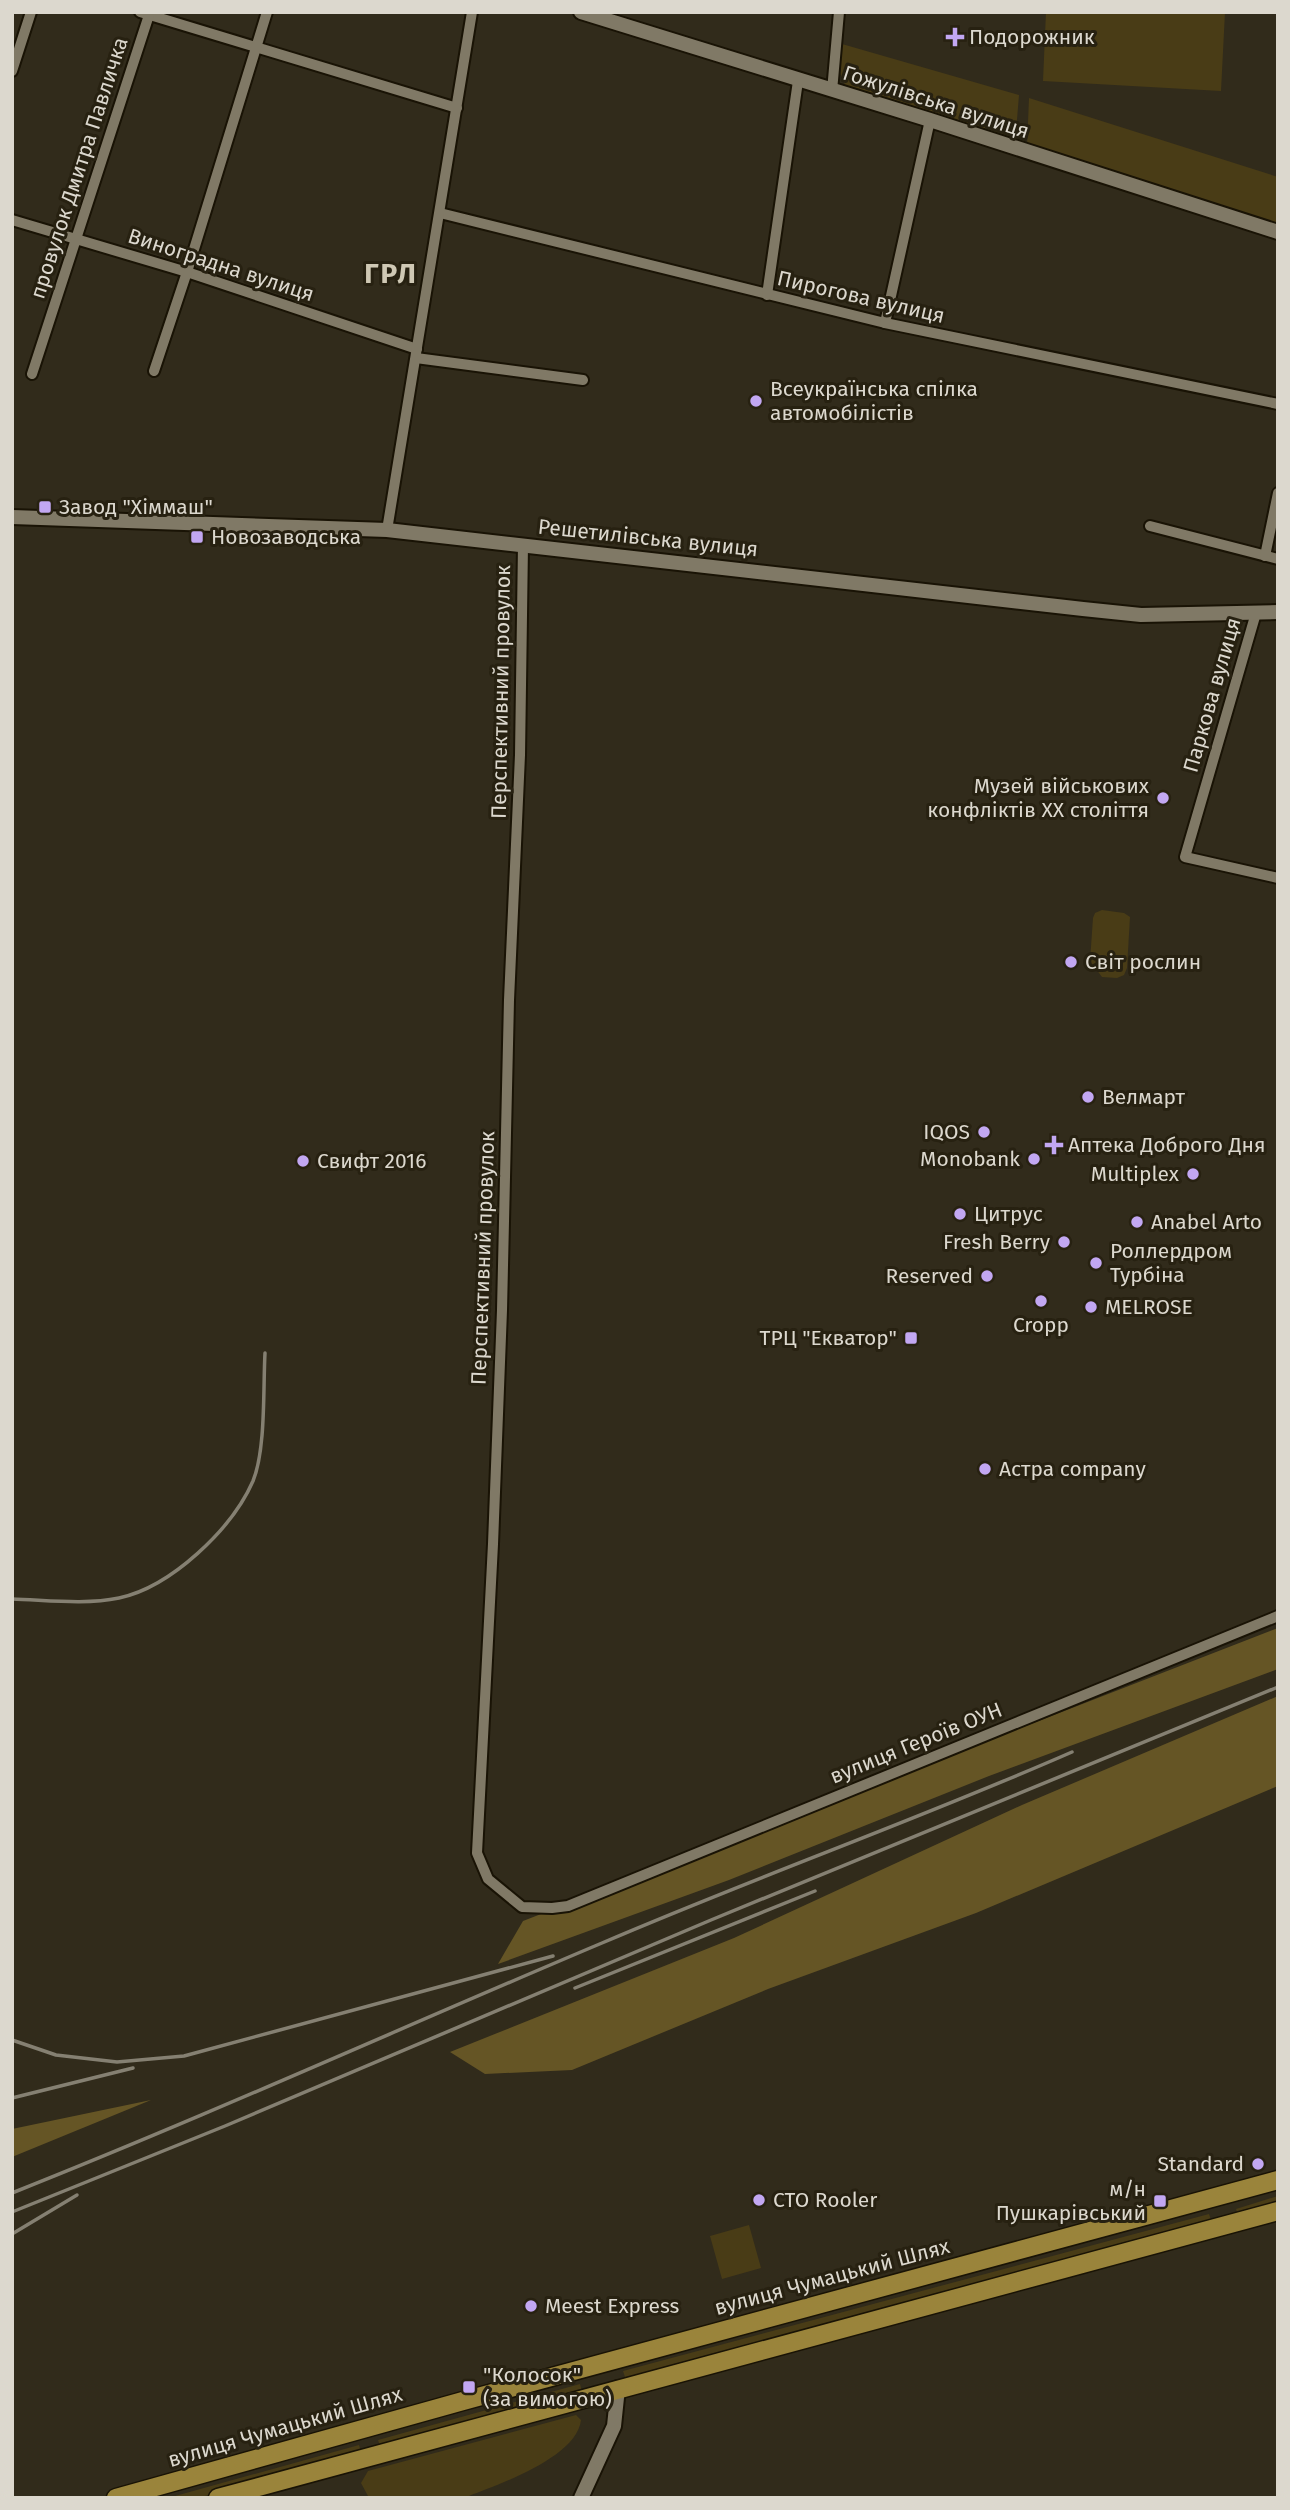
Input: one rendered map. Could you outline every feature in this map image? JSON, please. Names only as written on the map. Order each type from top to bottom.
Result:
[{"type":"main road","name":"вулиця Чумацький Шлях","points":[[116,2498],[1278,2180]]},
{"type":"main road","points":[[1226,2193],[1234,2223]]},
{"type":"main road","points":[[218,2498],[1278,2211]]},
{"type":"main road","points":[[613,2360],[618,2388]]},
{"type":"main road","points":[[365,2428],[373,2455]]},
{"type":"street","points":[[12,71],[31,12]]},
{"type":"street","points":[[154,371],[267,12]]},
{"type":"street","points":[[387,530],[472,12]]},
{"type":"street","name":"Гожулівська вулиця","points":[[581,12],[1278,232]]},
{"type":"street","points":[[832,91],[839,12]]},
{"type":"street","points":[[144,14],[457,108]]},
{"type":"street","name":"провулок Дмитра Павличка","points":[[32,374],[144,14]]},
{"type":"street","points":[[767,295],[798,81]]},
{"type":"street","points":[[885,323],[930,120]]},
{"type":"street","name":"Пирогова вулиця","points":[[440,213],[885,323],[1278,404]]},
{"type":"street","name":"Виноградна вулиця","points":[[12,220],[187,272],[416,353],[583,380]]},
{"type":"street","points":[[1265,556],[1278,493]]},
{"type":"street","name":"Решетилівська вулиця","points":[[12,517],[387,530],[1083,610],[1141,615],[1278,612]]},
{"type":"street","points":[[1150,526],[1278,559]]},
{"type":"street","name":"Перспективний провулок","points":[[523,545],[520,755],[509,1000],[502,1310],[477,1853],[488,1879],[522,1907],[568,1906]]},
{"type":"street","name":"Паркова вулиця","points":[[1255,613],[1185,857],[1278,878]]},
{"type":"street","name":"вулиця Героїв ОУН","points":[[568,1906],[1278,1616]]},
{"type":"street","points":[[580,2498],[614,2426],[618,2388]]},
{"type":"shaded area","points":[[1046,12],[1225,12],[1221,91],[1043,81]]},
{"type":"shaded area","points":[[842,44],[1019,95],[1015,144],[846,87],[840,73]]},
{"type":"shaded area","points":[[1029,98],[1278,177],[1278,227],[1027,147]]},
{"type":"shaded area","points":[[1102,910],[1124,913],[1130,917],[1127,968],[1124,975],[1117,978],[1102,977],[1090,961],[1093,918],[1095,913]]},
{"type":"shaded area","points":[[1278,1628],[1278,1669],[989,1776],[729,1880],[498,1964],[523,1921]]},
{"type":"shaded area","points":[[1278,1696],[1278,1786],[976,1913],[768,1989],[572,2070],[485,2074],[450,2052],[734,1938],[1022,1805]]},
{"type":"shaded area","points":[[151,2100],[12,2157],[12,2129]]},
{"type":"shaded area","points":[[1278,2196],[1278,2204],[1238,2216],[1236,2209]]},
{"type":"shaded area","points":[[1209,2214],[1212,2223],[626,2380],[623,2371]]},
{"type":"shaded area","points":[[749,2225],[761,2268],[722,2279],[710,2236]]},
{"type":"shaded area","points":[[580,2384],[582,2392],[381,2449],[378,2440]]},
{"type":"shaded area","points":[[576,2415],[581,2420],[576,2433],[566,2446],[552,2457],[517,2476],[469,2496],[372,2498],[361,2483],[368,2471]]},
{"type":"shaded area","points":[[359,2445],[361,2452],[198,2498],[168,2498]]},
{"type":"railway","points":[[12,1599],[79,1602],[119,1598],[159,1582],[198,1553],[231,1518],[253,1481],[262,1436],[265,1353]]},
{"type":"railway","points":[[12,2212],[225,2126],[711,1920],[1278,1687]]},
{"type":"railway","points":[[12,2193],[661,1918],[1072,1752]]},
{"type":"railway","points":[[575,1988],[815,1891]]},
{"type":"railway","points":[[12,2040],[56,2055],[117,2062],[184,2056],[553,1956]]},
{"type":"railway","points":[[12,2098],[133,2068]]},
{"type":"railway","points":[[12,2234],[77,2195]]},
{"type":"place","name":"Подорожник","points":[[955,37]]},
{"type":"place","name":"Всеукраїнська спілка автомобілістів","points":[[756,401]]},
{"type":"place","name":"Завод \"Хіммаш\"","points":[[45,507]]},
{"type":"place","name":"Новозаводська","points":[[197,537]]},
{"type":"place","name":"Музей військових конфліктів ХХ століття","points":[[1163,798]]},
{"type":"place","name":"Світ рослин","points":[[1071,962]]},
{"type":"place","name":"Велмарт","points":[[1088,1097]]},
{"type":"place","name":"IQOS","points":[[984,1132]]},
{"type":"place","name":"Аптека Доброго Дня","points":[[1054,1145]]},
{"type":"place","name":"Monobank","points":[[1034,1159]]},
{"type":"place","name":"Свифт 2016","points":[[303,1161]]},
{"type":"place","name":"Multiplex","points":[[1193,1174]]},
{"type":"place","name":"Цитрус","points":[[960,1214]]},
{"type":"place","name":"Anabel Arto","points":[[1137,1222]]},
{"type":"place","name":"Fresh Berry","points":[[1064,1242]]},
{"type":"place","name":"Роллердром Турбіна","points":[[1096,1263]]},
{"type":"place","name":"Reserved","points":[[987,1276]]},
{"type":"place","name":"Cropp","points":[[1041,1301]]},
{"type":"place","name":"MELROSE","points":[[1091,1307]]},
{"type":"place","name":"ТРЦ \"Екватор\"","points":[[911,1338]]},
{"type":"place","name":"Астра company","points":[[985,1469]]},
{"type":"place","name":"Standard","points":[[1258,2164]]},
{"type":"place","name":"СТО Rooler","points":[[759,2200]]},
{"type":"place","name":"м/н Пушкарівський","points":[[1160,2201]]},
{"type":"place","name":"Meest Express","points":[[531,2306]]},
{"type":"place","name":"\"Колосок\" (за вимогою)","points":[[469,2387]]},
{"type":"district","name":"ГРЛ","points":[[391,273]]}]
